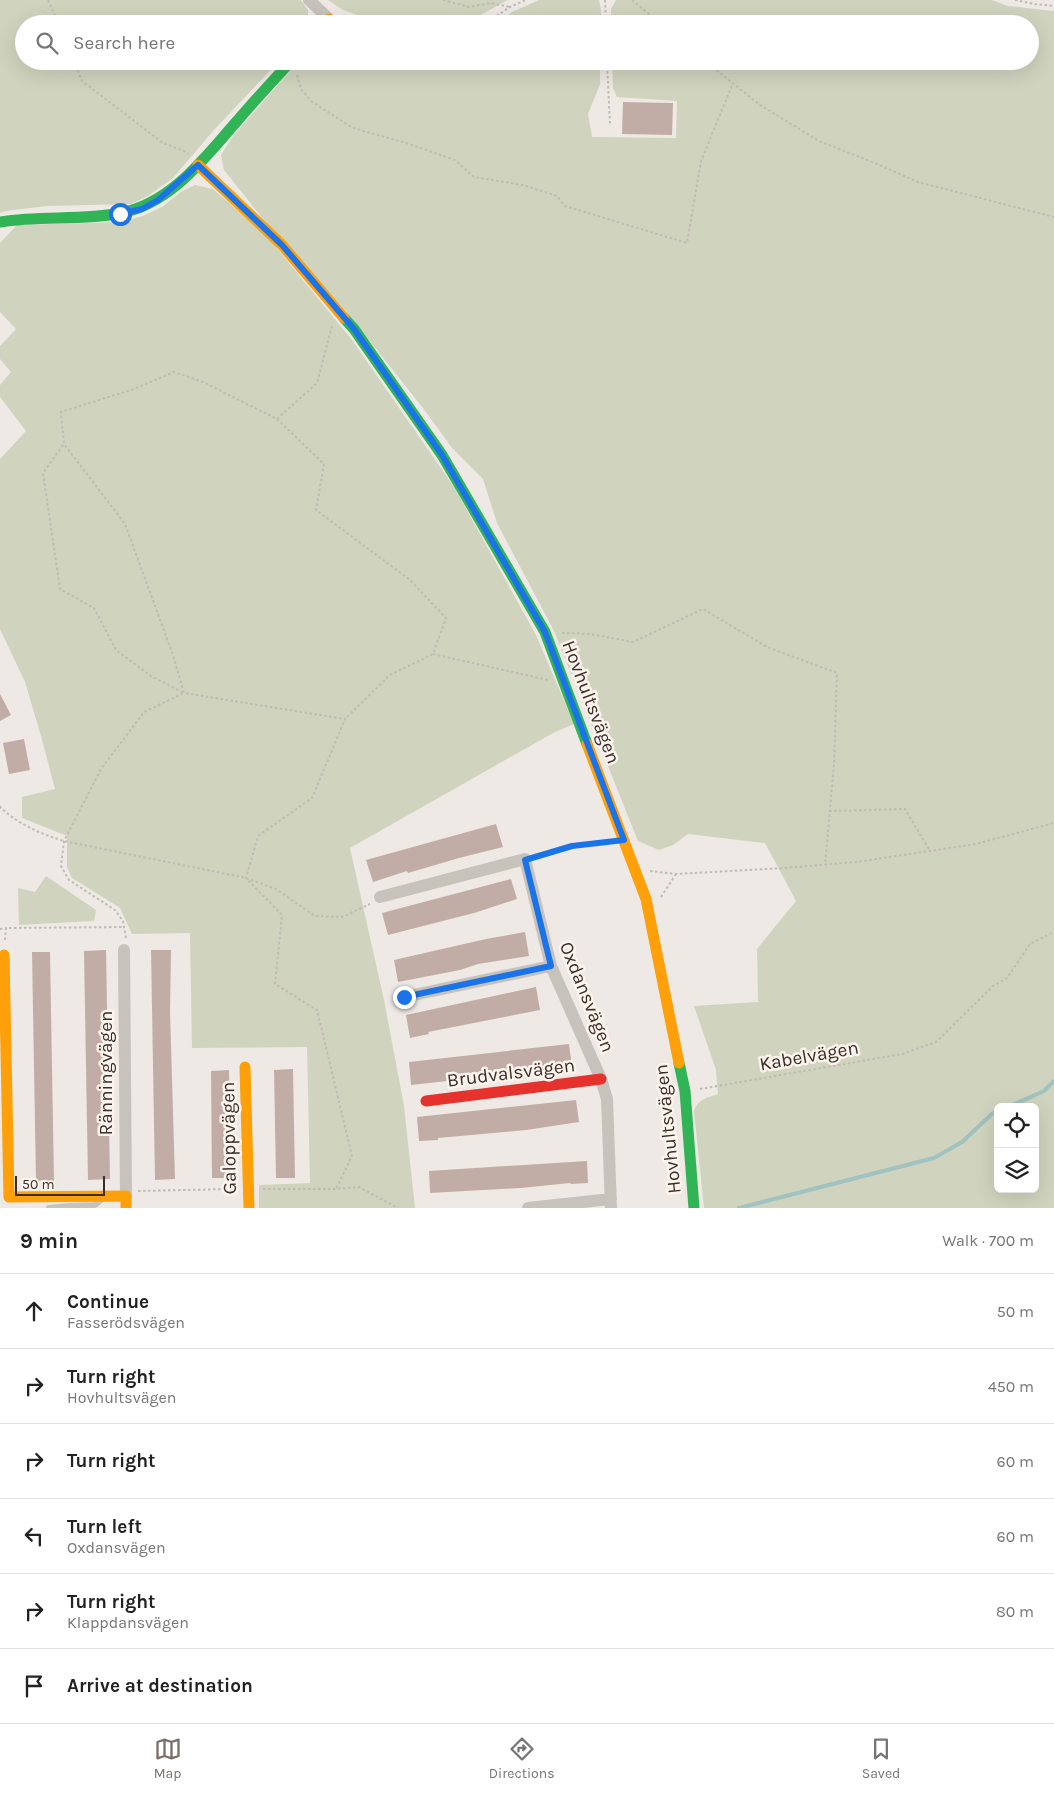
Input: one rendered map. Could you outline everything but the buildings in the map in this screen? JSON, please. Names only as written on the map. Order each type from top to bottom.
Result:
[{"type":"street","points":[[309,0],[322,15]]},
{"type":"street","points":[[0,222],[37,218],[120,214],[142,209],[165,195],[198,165],[289,70]]},
{"type":"street","name":"Hovhultsvägen","points":[[198,165],[282,245],[354,329],[442,455],[545,632],[646,898],[685,1091],[694,1208]]},
{"type":"street","points":[[380,897],[525,860]]},
{"type":"street","name":"Oxdansvägen","points":[[525,860],[551,966],[601,1079],[607,1099],[611,1204]]},
{"type":"street","name":"Ränningvägen","points":[[124,950],[126,1202]]},
{"type":"street","points":[[4,955],[7,1201],[106,1196],[126,1202]]},
{"type":"street","points":[[404,997],[551,966]]},
{"type":"street","name":"Galoppvägen","points":[[245,1066],[249,1208]]},
{"type":"street","name":"Brudvalsvägen","points":[[426,1101],[601,1079]]},
{"type":"street","points":[[528,1208],[611,1204]]},
{"type":"lane","points":[[49,1208],[56,1206],[95,1207],[106,1196]]},
{"type":"path","points":[[48,0],[55,15]]},
{"type":"path","points":[[443,0],[469,7],[491,3],[510,7]]},
{"type":"path","points":[[498,15],[526,0]]},
{"type":"path","points":[[605,0],[606,15]]},
{"type":"path","points":[[632,0],[650,15]]},
{"type":"path","points":[[1015,0],[1054,6]]},
{"type":"path","points":[[78,70],[82,81],[163,143],[184,151],[198,165]]},
{"type":"path","points":[[294,70],[301,89],[311,101],[353,128],[406,143],[455,160],[474,177],[523,185],[557,196],[565,206],[687,243],[701,161],[733,83]]},
{"type":"path","points":[[608,70],[610,126]]},
{"type":"path","points":[[716,70],[760,105],[819,141],[918,182],[1054,217]]},
{"type":"path","points":[[277,419],[317,383],[337,309]]},
{"type":"path","points":[[184,693],[173,655],[125,524],[64,444],[61,412],[134,389],[174,372],[203,382],[277,419],[324,464],[316,510],[409,579],[446,618],[433,654]]},
{"type":"path","points":[[64,444],[43,473],[60,589],[94,608],[116,650],[151,676],[184,693],[345,719]]},
{"type":"path","points":[[545,632],[591,634],[633,642],[704,609],[767,647],[837,673],[834,764],[825,865]]},
{"type":"path","points":[[246,878],[258,836],[312,798],[345,719],[390,675],[433,654],[565,684]]},
{"type":"path","points":[[124,950],[127,936],[123,921],[115,910],[69,880],[60,866],[64,841],[101,769],[144,712],[184,693]]},
{"type":"path","points":[[0,806],[12,819],[50,837],[246,878],[276,889],[314,916],[342,917],[370,904],[380,897]]},
{"type":"path","points":[[829,811],[905,810],[931,852]]},
{"type":"path","points":[[635,870],[676,874],[825,865],[931,852],[976,844],[1054,823]]},
{"type":"path","points":[[525,860],[572,846],[624,840]]},
{"type":"path","points":[[649,914],[676,874]]},
{"type":"path","points":[[246,878],[282,914],[275,984],[317,1010],[352,1156],[336,1189]]},
{"type":"path","points":[[0,928],[124,927]]},
{"type":"path","points":[[4,955],[6,928]]},
{"type":"path","name":"Kabelvägen","points":[[685,1091],[902,1054],[936,1042],[993,986],[1007,978],[1030,944],[1054,932]]},
{"type":"green space","points":[[0,0],[301,0],[308,10],[308,15],[15,15],[15,70],[271,70],[213,131],[173,178],[148,196],[131,204],[47,206],[0,213]]},
{"type":"green space","points":[[328,0],[508,0],[480,15],[357,15],[343,10]]},
{"type":"green space","points":[[539,0],[599,0],[601,15],[508,15]]},
{"type":"green space","points":[[616,0],[992,0],[1008,6],[1054,11],[1054,1208],[704,1208],[694,1111],[700,1102],[718,1094],[716,1070],[694,1006],[758,1002],[757,949],[796,901],[765,843],[688,834],[673,845],[659,850],[638,841],[554,631],[497,523],[483,479],[452,448],[423,408],[345,310],[263,219],[224,170],[221,155],[233,136],[291,70],[600,70],[600,84],[588,114],[592,137],[676,138],[677,101],[617,97],[613,88],[612,70],[1039,70],[1039,15],[611,15],[611,9]]},
{"type":"green space","points":[[195,185],[213,189],[266,235],[352,340],[454,487],[536,635],[574,724],[553,733],[350,848],[384,1000],[404,1106],[415,1208],[259,1208],[259,1185],[310,1183],[307,1047],[192,1048],[190,933],[132,934],[120,908],[72,878],[67,867],[67,836],[22,818],[22,797],[55,789],[25,682],[0,629],[0,459],[26,431],[0,397],[0,385],[11,372],[0,359],[0,346],[16,329],[0,312],[0,243],[17,225],[120,222],[143,216],[162,207],[182,191]]},
{"type":"green space","points":[[46,876],[96,910],[94,921],[19,925],[18,888],[35,892]]},
{"type":"waterway","points":[[1017,1103],[1044,1091],[1054,1081]]},
{"type":"waterway","points":[[739,1208],[934,1158],[962,1142],[994,1113]]},
{"type":"traffic: fast","points":[[0,222],[76,218],[121,213],[139,208],[156,199],[172,189],[200,163],[283,70]]},
{"type":"traffic: fast","points":[[344,318],[354,329],[442,455],[545,632],[587,744]]},
{"type":"traffic: fast","points":[[679,1063],[685,1091],[694,1208]]},
{"type":"traffic: slow","points":[[198,165],[282,245],[344,318]]},
{"type":"traffic: slow","points":[[587,744],[646,899],[679,1063]]},
{"type":"traffic: slow","points":[[4,955],[9,1197],[126,1196],[126,1208]]},
{"type":"traffic: slow","points":[[245,1067],[249,1208]]},
{"type":"traffic: jam","points":[[426,1101],[601,1079]]},
{"type":"route","points":[[120,214],[142,209],[158,200],[178,185],[198,165],[282,245],[354,329],[442,455],[545,632],[624,840],[572,846],[525,860],[551,966],[404,997]]}]
